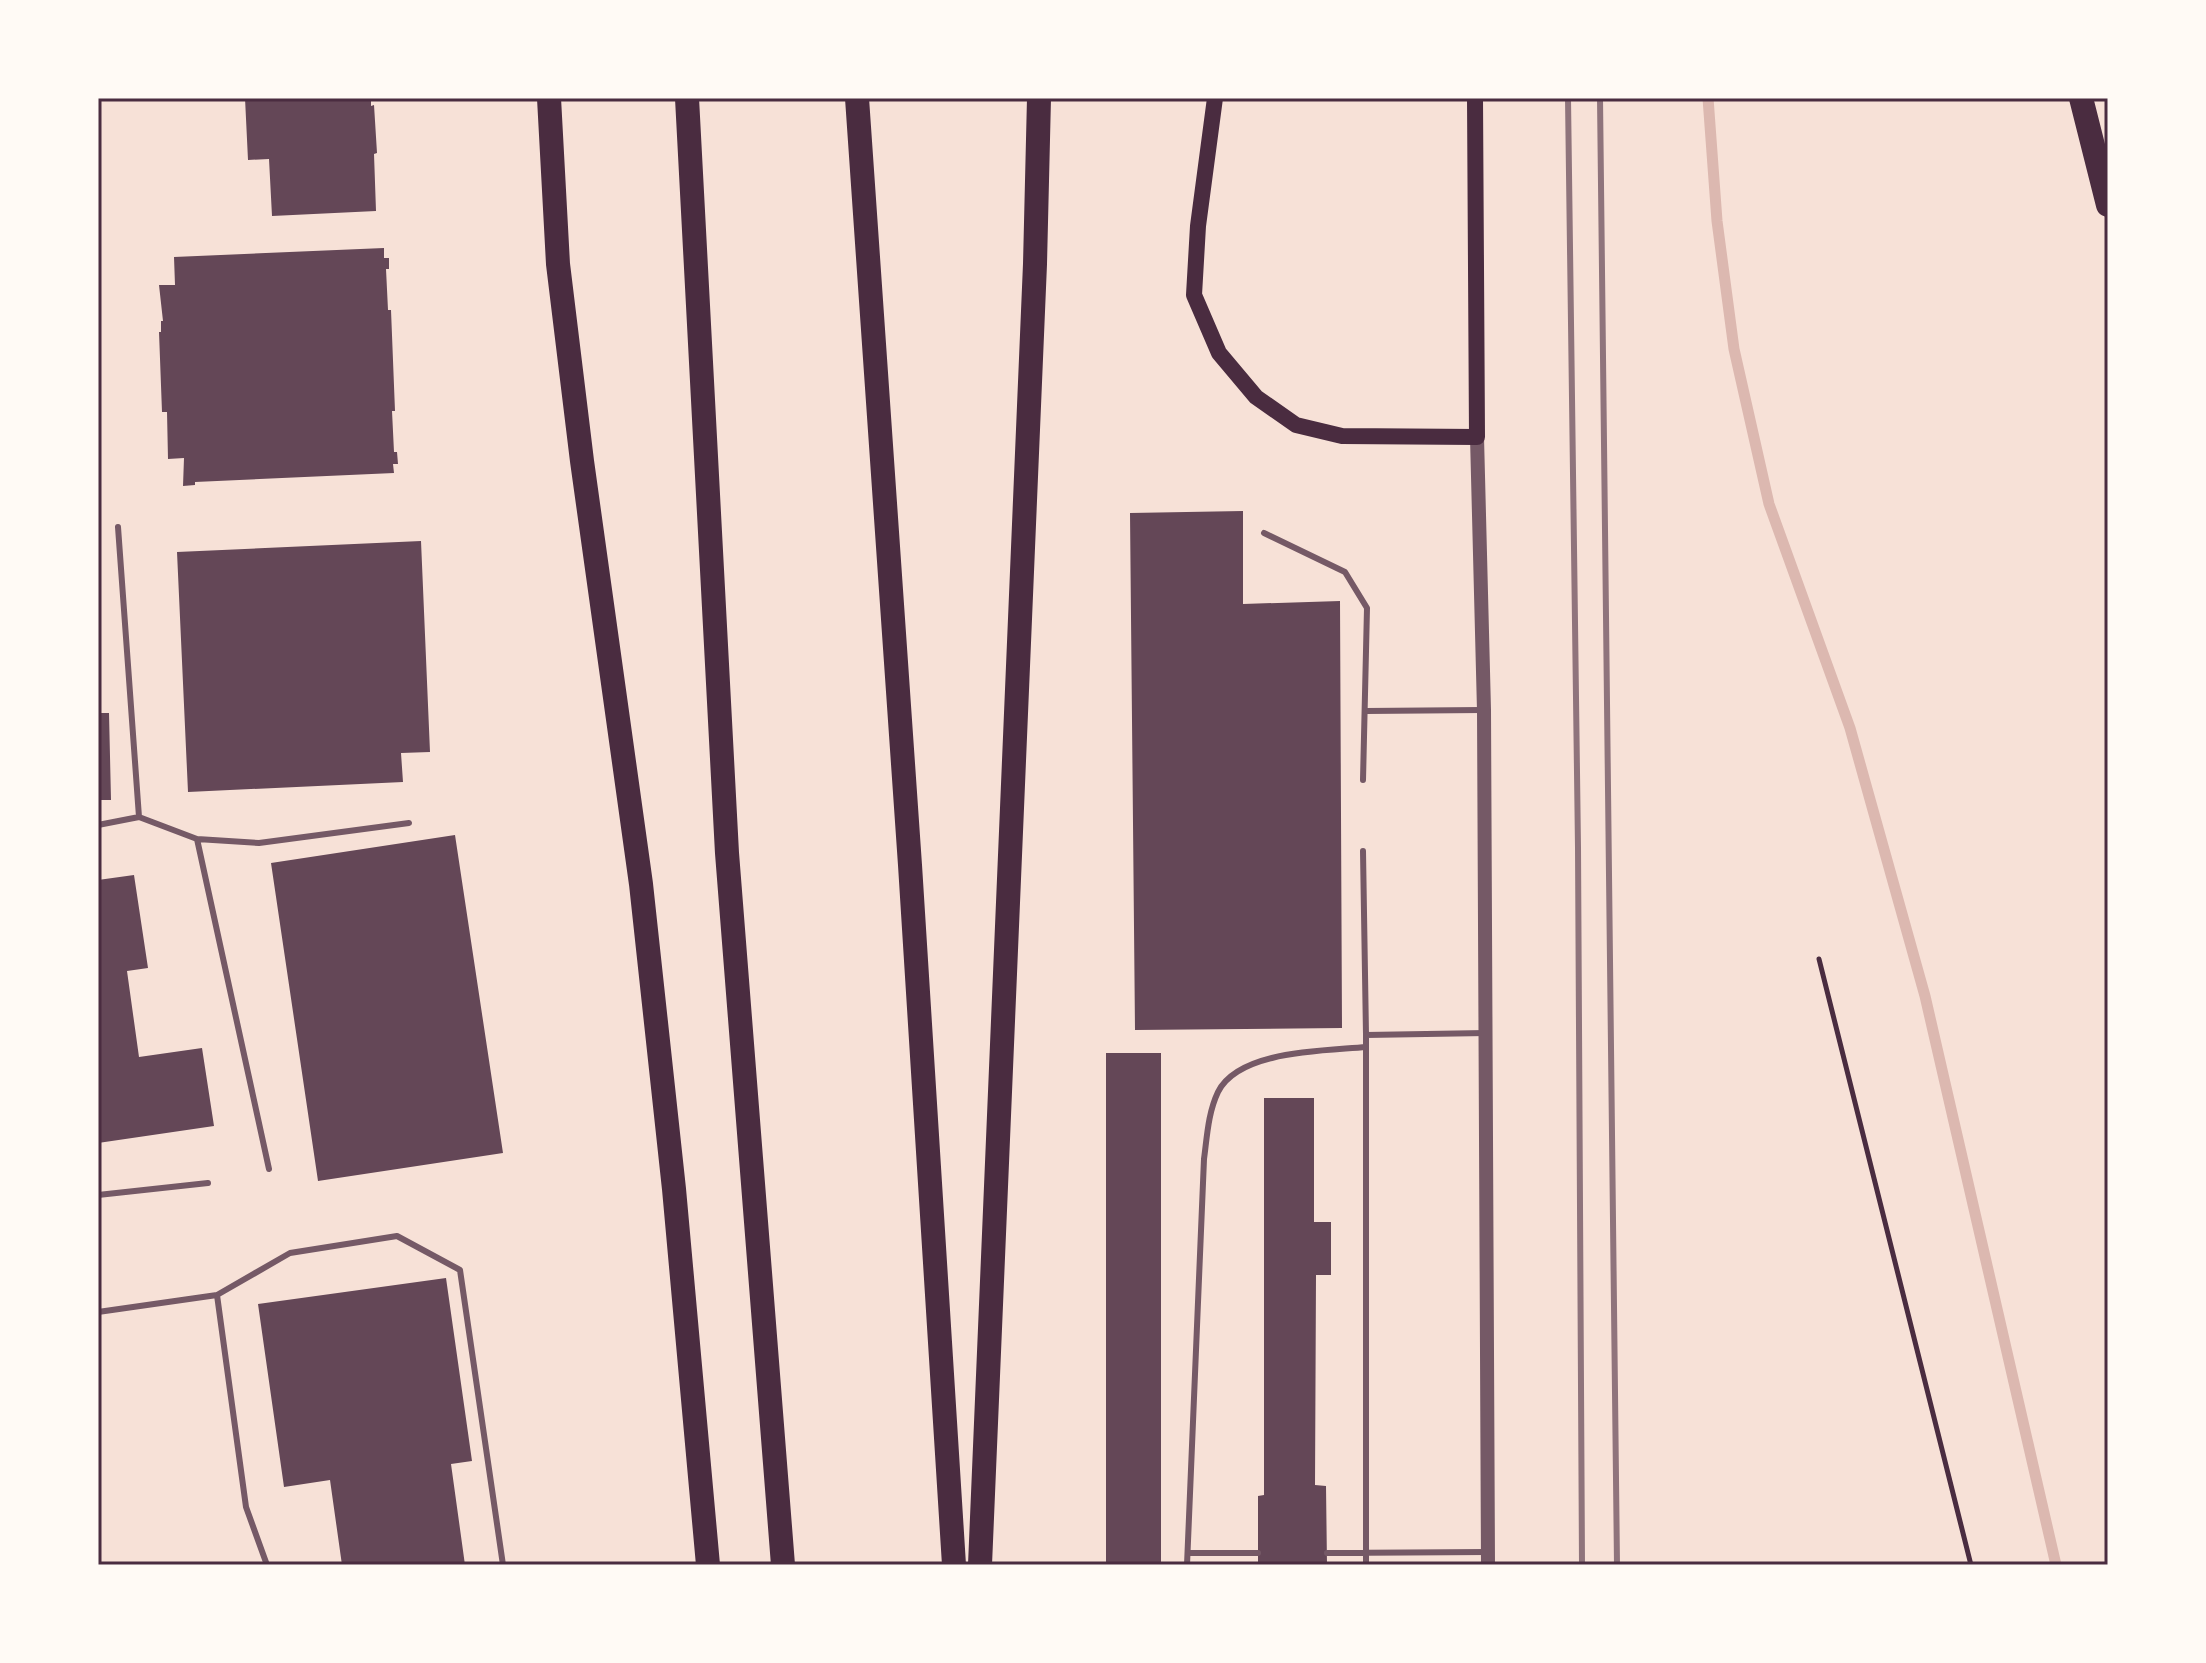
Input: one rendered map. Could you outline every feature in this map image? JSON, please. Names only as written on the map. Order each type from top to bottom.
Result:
[{"type":"highway","points":[[549,98],[558,264],[643,900],[674,1189],[708,1565]]},
{"type":"highway","points":[[687,98],[727,853],[783,1565]]},
{"type":"highway","points":[[857,98],[954,1565]]},
{"type":"highway","points":[[980,1565],[1035,264],[1039,98]]},
{"type":"highway","points":[[2081,98],[2108,205]]},
{"type":"main road","points":[[1215,98],[1198,226],[1194,295],[1219,353],[1256,397],[1296,425],[1342,436],[1477,437],[1475,98]]},
{"type":"street","points":[[1477,437],[1484,710],[1488,1559]]},
{"type":"lane","points":[[118,527],[139,817]]},
{"type":"lane","points":[[1264,533],[1345,572],[1367,608],[1363,780]]},
{"type":"lane","points":[[1366,711],[1484,710]]},
{"type":"lane","points":[[98,825],[139,817],[197,839],[259,843],[409,823]]},
{"type":"lane","points":[[197,839],[269,1169]]},
{"type":"lane","points":[[1363,851],[1366,1565]]},
{"type":"lane","points":[[1366,1035],[1487,1033]]},
{"type":"lane","points":[[1187,1565],[1204,1159],[1210,1116],[1219,1091],[1231,1075],[1258,1062],[1291,1054],[1366,1047]]},
{"type":"lane","points":[[98,1195],[208,1183]]},
{"type":"lane","points":[[98,1312],[217,1295],[290,1253],[397,1236],[460,1270],[503,1565]]},
{"type":"lane","points":[[217,1295],[246,1507],[267,1565]]},
{"type":"lane","points":[[1188,1553],[1258,1553]]},
{"type":"lane","points":[[1327,1553],[1488,1559]]},
{"type":"path","points":[[1819,959],[1971,1565]]},
{"type":"building","points":[[245,98],[371,98],[377,153],[374,154],[376,211],[272,216],[269,159],[248,160]]},
{"type":"building","points":[[384,248],[384,258],[389,258],[389,269],[386,269],[388,310],[391,310],[395,411],[392,411],[394,452],[397,452],[398,464],[393,464],[394,473],[195,482],[195,485],[183,486],[184,458],[168,459],[167,412],[162,412],[159,332],[163,321],[159,285],[175,285],[174,257]]},
{"type":"building","points":[[1243,511],[1243,604],[1340,601],[1342,1028],[1135,1030],[1130,513]]},
{"type":"building","points":[[421,541],[430,752],[401,753],[403,782],[188,792],[177,552]]},
{"type":"building","points":[[98,713],[109,713],[111,800],[98,800]]},
{"type":"building","points":[[455,835],[503,1153],[318,1181],[271,863]]},
{"type":"building","points":[[134,875],[148,968],[127,971],[139,1057],[202,1048],[214,1126],[98,1143],[98,880]]},
{"type":"building","points":[[1106,1053],[1161,1053],[1161,1565],[1106,1565]]},
{"type":"building","points":[[1264,1098],[1314,1098],[1314,1222],[1331,1222],[1331,1275],[1316,1275],[1315,1485],[1326,1486],[1327,1565],[1258,1565],[1258,1496],[1264,1495]]},
{"type":"building","points":[[446,1278],[472,1461],[451,1464],[465,1565],[342,1565],[330,1480],[284,1487],[258,1304]]},
{"type":"waterway","points":[[1708,98],[1717,221],[1734,349],[1769,504],[1850,728],[1925,996],[2056,1565]]},
{"type":"railway","points":[[1568,98],[1578,847],[1582,1565]]},
{"type":"railway","points":[[1600,98],[1617,1565]]}]
